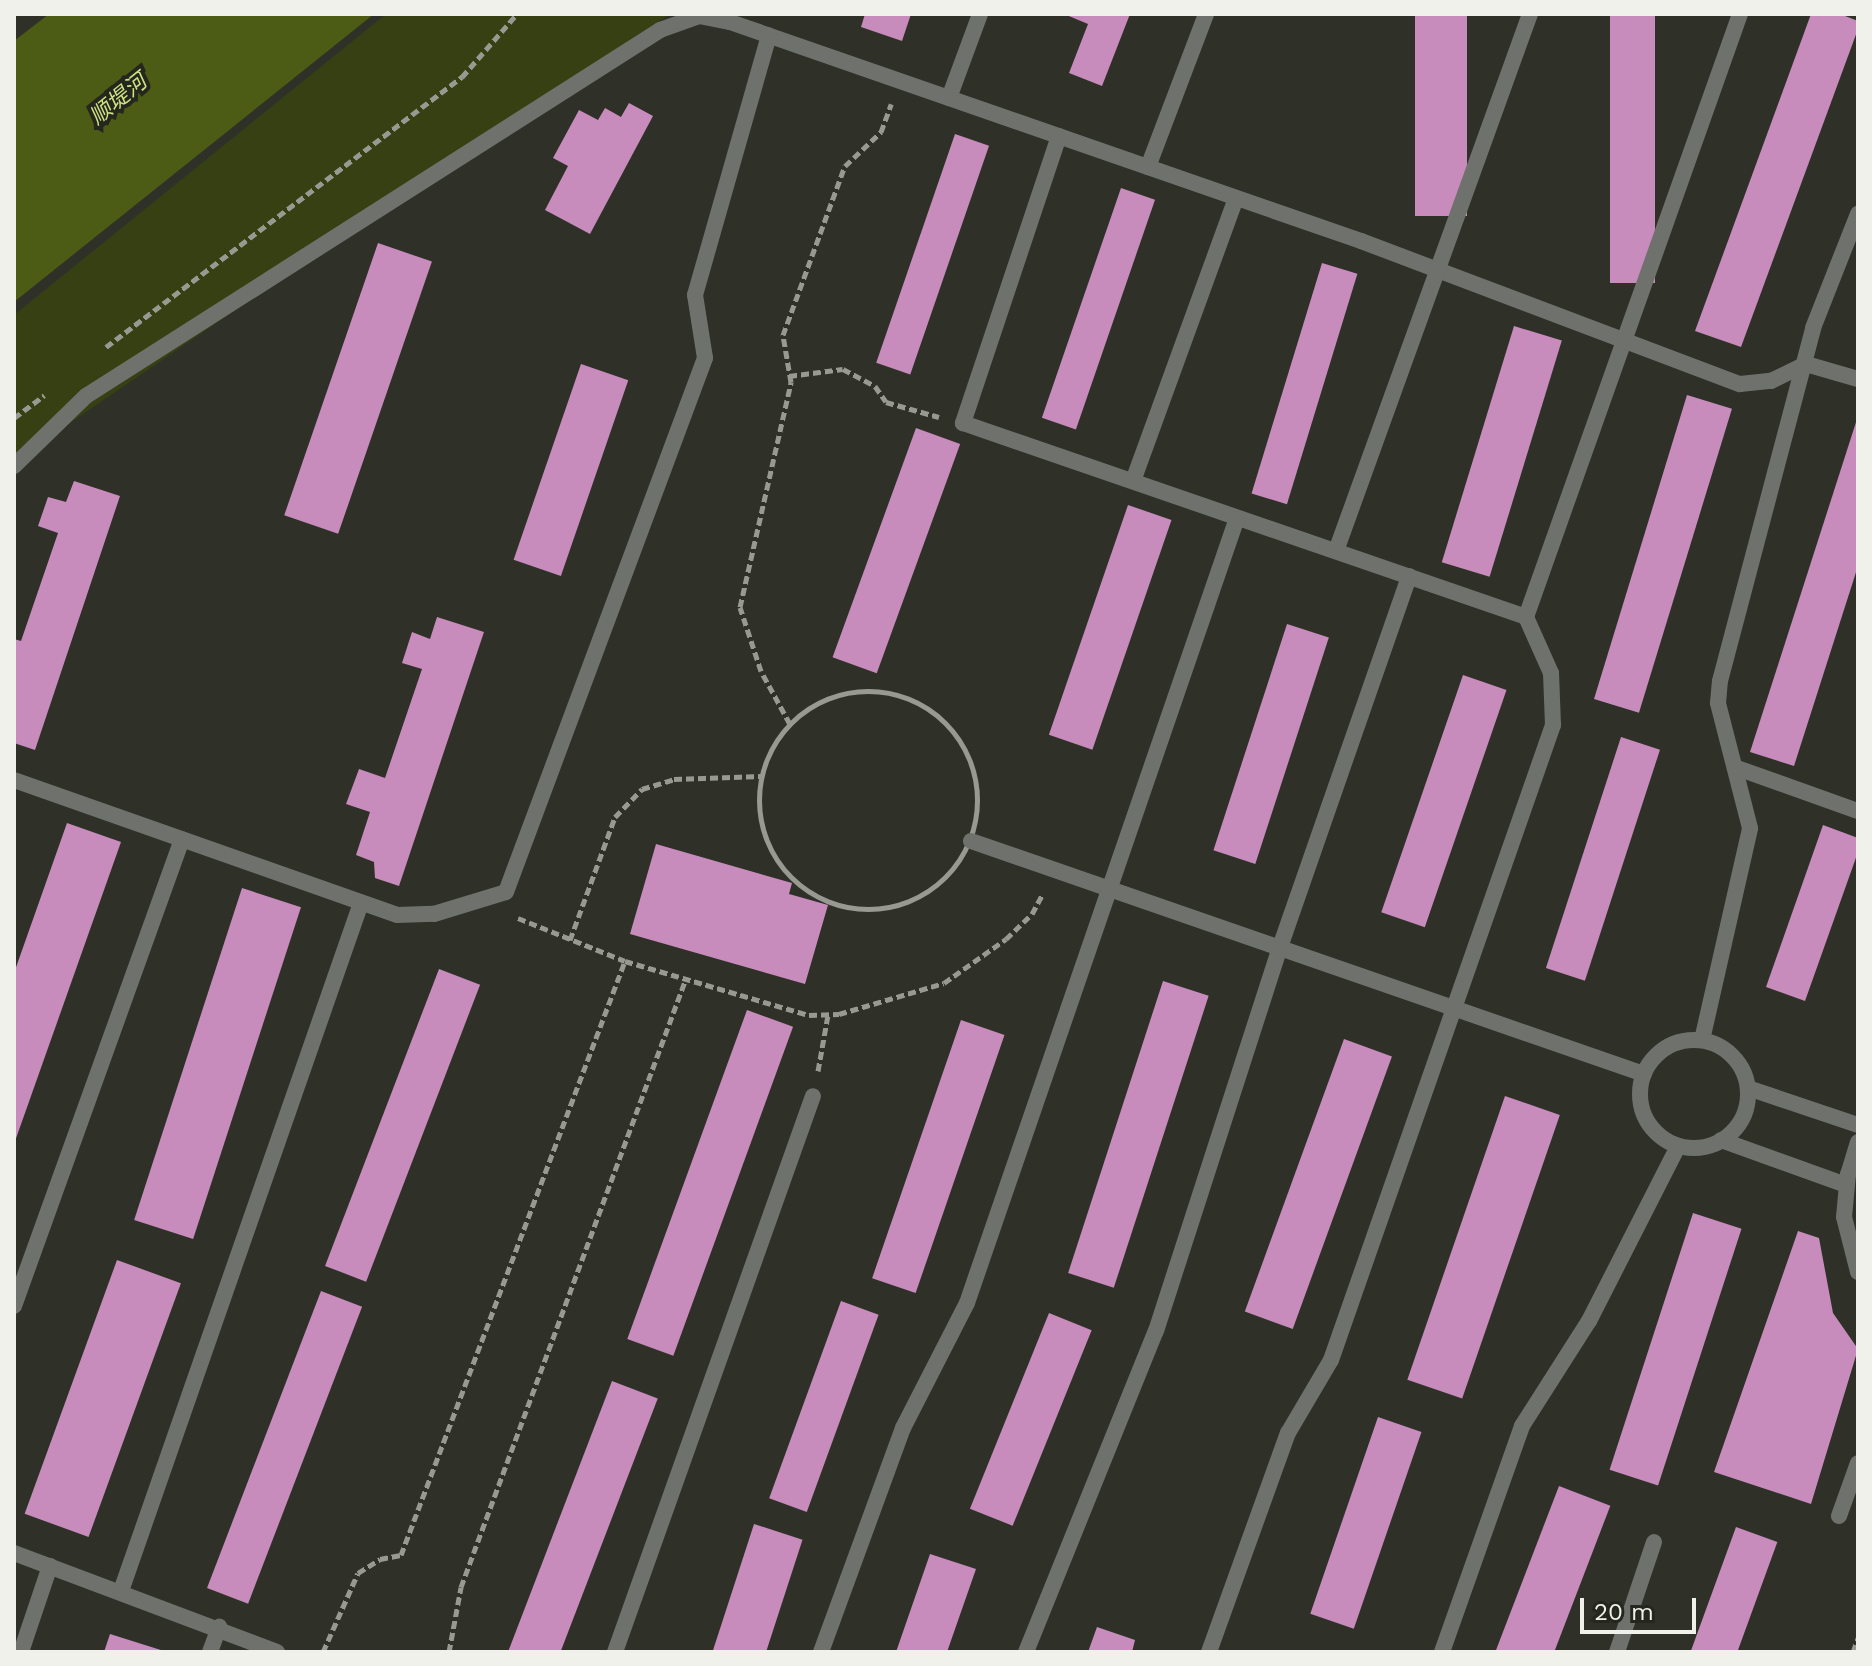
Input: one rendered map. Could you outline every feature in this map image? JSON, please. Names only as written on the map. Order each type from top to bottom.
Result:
[{"type":"lane","points":[[949,98],[980,14]]},
{"type":"lane","points":[[1148,167],[1206,14]]},
{"type":"lane","points":[[1336,551],[1530,14]]},
{"type":"lane","points":[[1209,1652],[1288,1433],[1331,1360],[1553,725],[1551,673],[1526,617],[1740,14]]},
{"type":"lane","points":[[14,466],[86,396],[660,30],[699,16],[769,35],[1236,198],[1740,384],[1771,381],[1806,364],[1858,379]]},
{"type":"lane","points":[[14,780],[397,915],[434,914],[484,903],[506,892],[705,358],[695,295],[769,35]]},
{"type":"lane","points":[[1059,136],[963,423],[1526,617]]},
{"type":"lane","points":[[1133,481],[1236,198]]},
{"type":"lane","points":[[1702,1040],[1750,828],[1718,703],[1720,681],[1806,364],[1813,328],[1858,214]]},
{"type":"lane","points":[[821,1652],[903,1428],[967,1303],[1111,892],[1237,518]]},
{"type":"lane","points":[[1026,1652],[1156,1331],[1279,950],[1409,576]]},
{"type":"lane","points":[[1737,768],[1858,811]]},
{"type":"lane","points":[[14,1306],[182,839]]},
{"type":"lane","points":[[971,841],[1644,1074]]},
{"type":"lane","points":[[121,1591],[361,903]]},
{"type":"lane","points":[[1702,1040],[1733,1056],[1748,1088],[1740,1123],[1721,1140],[1696,1148],[1678,1146],[1656,1132],[1642,1109],[1644,1074],[1667,1047],[1702,1040]]},
{"type":"lane","points":[[1748,1088],[1858,1125]]},
{"type":"lane","points":[[615,1652],[813,1096]]},
{"type":"lane","points":[[1721,1140],[1846,1185]]},
{"type":"lane","points":[[1858,1142],[1846,1185],[1844,1217],[1858,1272]]},
{"type":"lane","points":[[1442,1652],[1522,1426],[1589,1321],[1678,1146]]},
{"type":"lane","points":[[1839,1516],[1858,1463]]},
{"type":"lane","points":[[1617,1652],[1654,1542]]},
{"type":"lane","points":[[14,1553],[219,1627],[277,1652]]},
{"type":"lane","points":[[21,1652],[50,1566]]},
{"type":"lane","points":[[210,1652],[219,1627]]},
{"type":"path","points":[[99,352],[462,77],[517,14]]},
{"type":"path","points":[[790,724],[761,671],[740,607],[789,376],[783,335],[845,166],[881,132],[900,81]]},
{"type":"path","points":[[789,376],[843,369],[875,386],[886,402],[963,423]]},
{"type":"path","points":[[14,418],[50,390]]},
{"type":"path","points":[[865,689],[901,695],[934,711],[959,737],[974,769],[978,805],[971,841],[952,872],[924,895],[889,908],[854,910],[819,899],[790,877],[769,847],[759,812],[761,776],[775,742],[790,724],[830,697],[865,689]]},
{"type":"path","points":[[570,940],[615,817],[642,789],[674,779],[761,776]]},
{"type":"path","points":[[484,903],[570,940],[685,981],[809,1015],[828,1015],[893,1001],[944,983],[1032,914],[1055,872]]},
{"type":"path","points":[[323,1652],[358,1573],[380,1559],[401,1555],[625,961]]},
{"type":"path","points":[[449,1652],[461,1587],[685,981]]},
{"type":"path","points":[[813,1096],[828,1015]]},
{"type":"path","points":[[1853,1652],[1858,1638]]},
{"type":"shaded area","points":[[386,14],[670,14],[14,461],[14,315]]},
{"type":"water","name":"顺堤河","points":[[49,14],[374,14],[14,302],[14,41]]},
{"type":"building","points":[[865,14],[911,14],[902,41],[861,27]]},
{"type":"building","points":[[1064,14],[1130,14],[1102,86],[1069,73],[1088,24]]},
{"type":"building","points":[[1415,14],[1467,14],[1467,216],[1415,216]]},
{"type":"building","points":[[1610,14],[1655,14],[1655,283],[1610,283]]},
{"type":"building","points":[[1811,14],[1840,14],[1858,21],[1858,29],[1741,347],[1695,331]]},
{"type":"building","points":[[629,103],[653,116],[590,234],[545,210],[568,166],[553,158],[579,110],[598,120],[605,108],[621,117]]},
{"type":"building","points":[[955,134],[989,146],[910,375],[876,363]]},
{"type":"building","points":[[1121,188],[1155,200],[1076,429],[1042,418]]},
{"type":"building","points":[[378,243],[432,262],[338,534],[284,515]]},
{"type":"building","points":[[1322,263],[1357,274],[1287,504],[1252,493]]},
{"type":"building","points":[[1514,326],[1562,341],[1490,577],[1442,562]]},
{"type":"building","points":[[581,364],[628,380],[561,576],[514,560]]},
{"type":"building","points":[[1687,395],[1732,409],[1639,713],[1594,699]]},
{"type":"building","points":[[1858,416],[1858,566],[1794,766],[1750,752]]},
{"type":"building","points":[[916,428],[960,444],[877,673],[833,657]]},
{"type":"building","points":[[74,481],[120,496],[35,750],[14,743],[14,639],[21,641],[58,533],[38,526],[48,497],[66,502]]},
{"type":"building","points":[[1128,505],[1171,520],[1092,750],[1049,735]]},
{"type":"building","points":[[437,617],[484,632],[399,886],[375,878],[374,862],[356,855],[370,812],[346,804],[359,769],[385,778],[422,669],[402,663],[412,632],[430,639]]},
{"type":"building","points":[[1287,624],[1329,638],[1255,864],[1213,850]]},
{"type":"building","points":[[1463,675],[1506,690],[1425,927],[1381,912]]},
{"type":"building","points":[[1621,737],[1660,750],[1585,981],[1546,968]]},
{"type":"building","points":[[67,823],[121,842],[14,1144],[14,973]]},
{"type":"building","points":[[1823,825],[1858,838],[1858,852],[1805,1001],[1766,987]]},
{"type":"building","points":[[656,844],[792,883],[789,894],[828,905],[805,984],[630,934]]},
{"type":"building","points":[[242,888],[301,907],[193,1239],[134,1220]]},
{"type":"building","points":[[439,969],[480,985],[366,1282],[325,1266]]},
{"type":"building","points":[[1163,981],[1209,996],[1114,1288],[1068,1273]]},
{"type":"building","points":[[747,1010],[793,1027],[673,1356],[627,1339]]},
{"type":"building","points":[[961,1020],[1004,1035],[916,1293],[872,1278]]},
{"type":"building","points":[[1344,1039],[1392,1056],[1293,1329],[1245,1312]]},
{"type":"building","points":[[1505,1096],[1560,1115],[1462,1399],[1407,1380]]},
{"type":"building","points":[[1693,1213],[1742,1229],[1658,1486],[1610,1470]]},
{"type":"building","points":[[1798,1231],[1819,1238],[1833,1313],[1858,1349],[1811,1504],[1714,1472]]},
{"type":"building","points":[[117,1260],[181,1283],[89,1537],[25,1514]]},
{"type":"building","points":[[321,1291],[362,1307],[248,1604],[207,1588]]},
{"type":"building","points":[[841,1301],[879,1315],[807,1512],[769,1498]]},
{"type":"building","points":[[1049,1313],[1092,1330],[1013,1526],[970,1509]]},
{"type":"building","points":[[612,1381],[658,1399],[560,1652],[508,1652]]},
{"type":"building","points":[[1378,1417],[1421,1432],[1354,1629],[1310,1614]]},
{"type":"building","points":[[1559,1486],[1610,1506],[1554,1652],[1496,1651]]},
{"type":"building","points":[[754,1524],[803,1540],[766,1652],[712,1652]]},
{"type":"building","points":[[1736,1527],[1777,1542],[1737,1652],[1691,1652]]},
{"type":"building","points":[[930,1554],[976,1569],[947,1652],[896,1652]]},
{"type":"building","points":[[1097,1627],[1135,1640],[1132,1652],[1088,1652]]},
{"type":"building","points":[[110,1634],[164,1651],[164,1652],[104,1652]]}]
